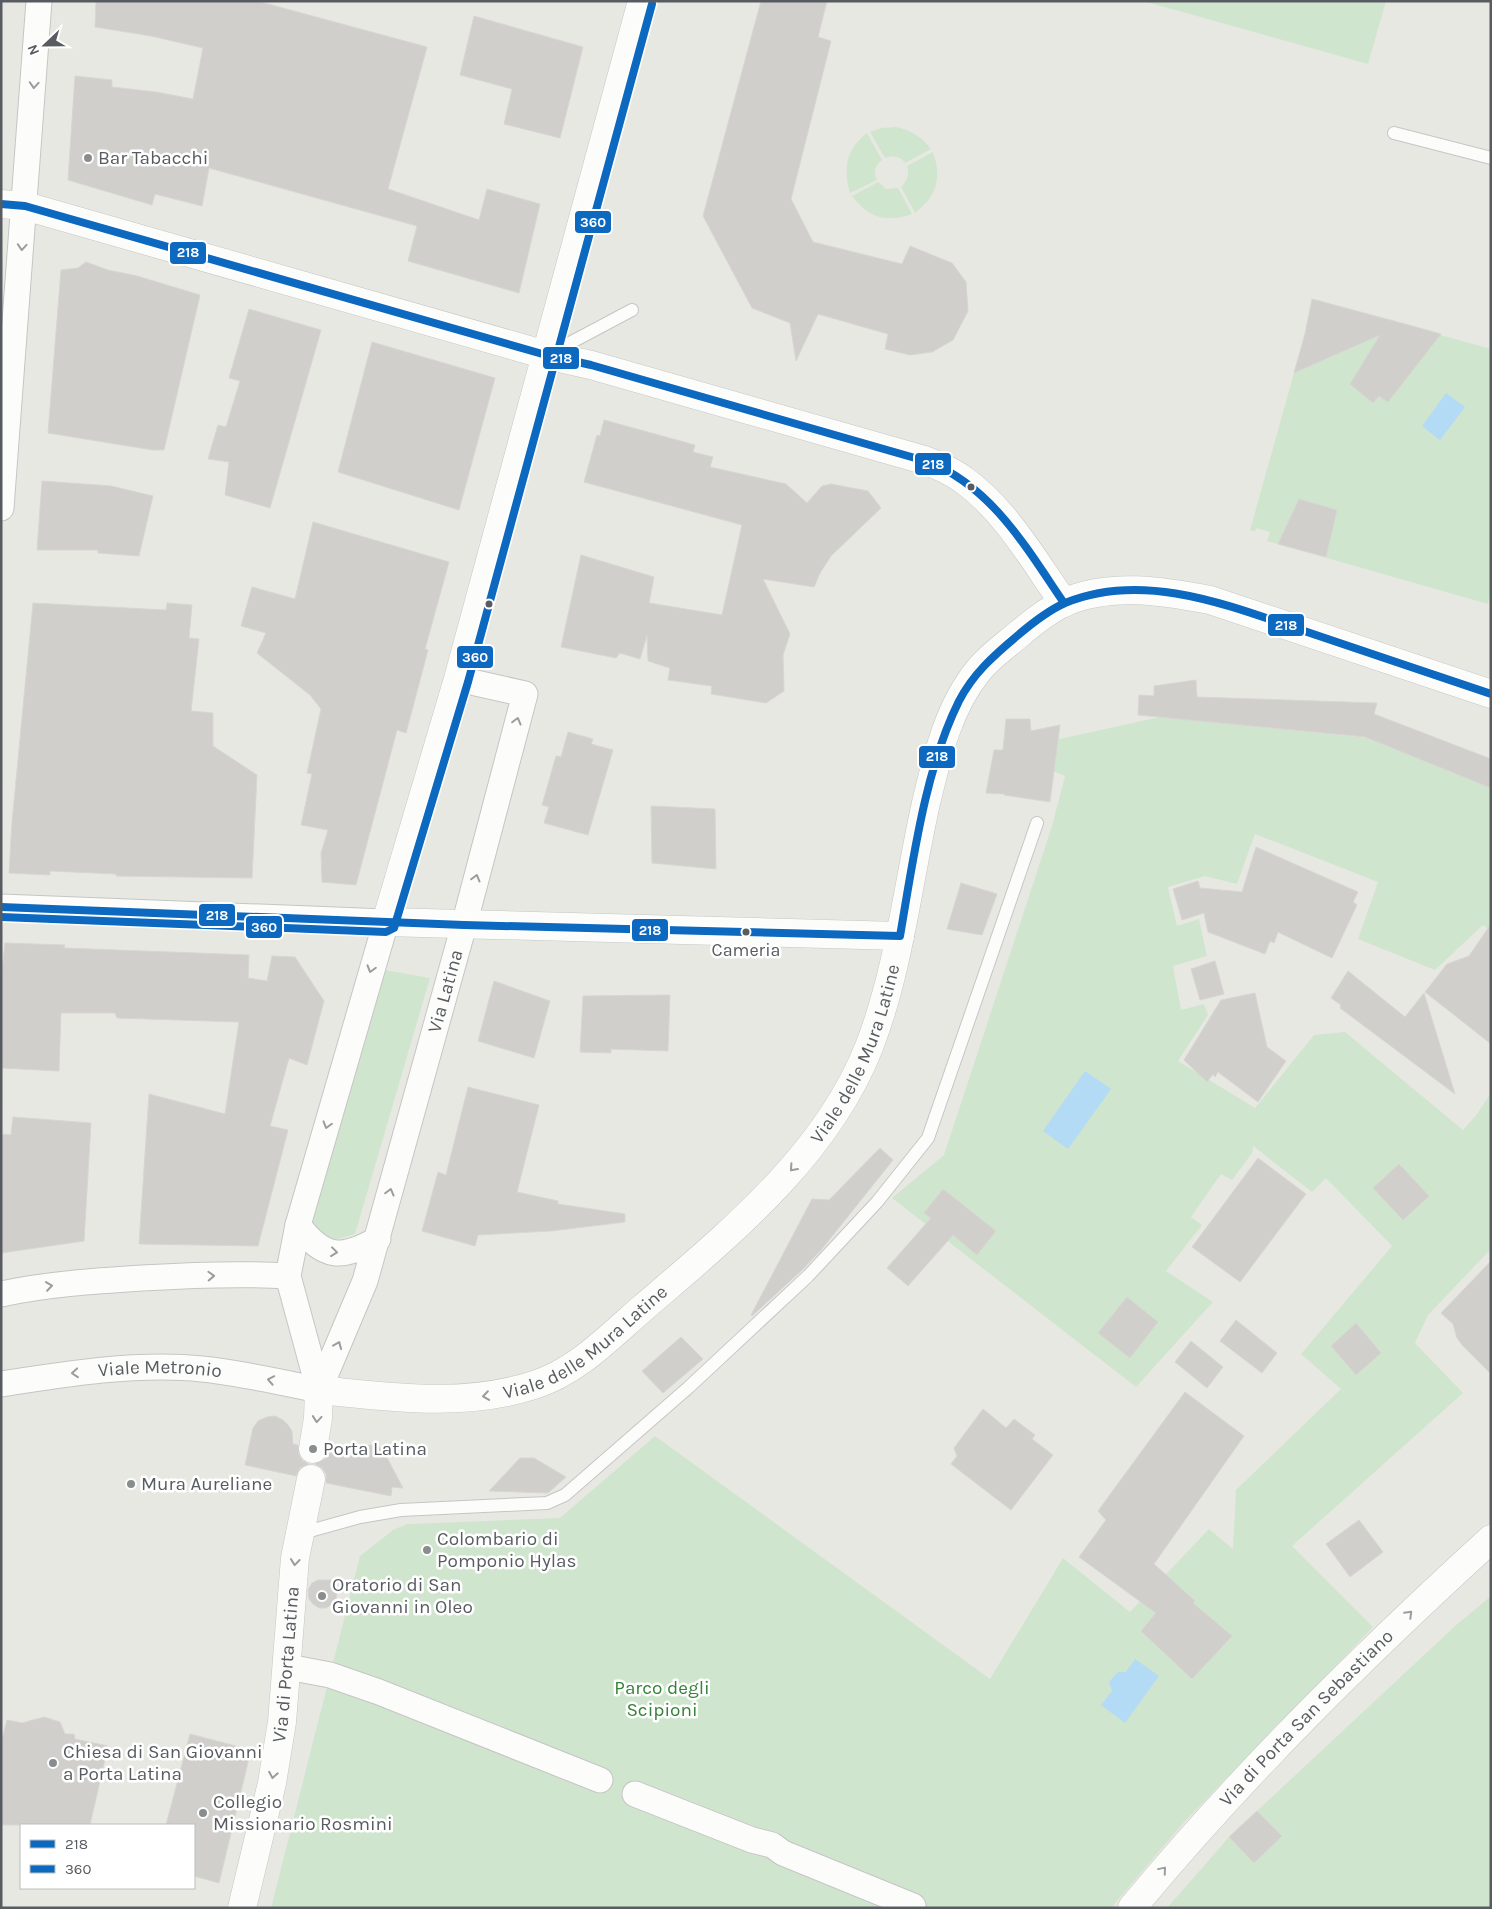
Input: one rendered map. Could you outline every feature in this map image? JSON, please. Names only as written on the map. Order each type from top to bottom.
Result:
[{"type":"street","points":[[1,508],[13,205],[39,1]]},
{"type":"street","points":[[313,1448],[318,1418],[319,1390],[288,1276],[298,1225],[458,679],[642,1]]},
{"type":"street","points":[[13,205],[546,355],[600,368],[898,451],[941,467],[965,481],[992,505],[1014,531],[1064,603]]},
{"type":"street","name":"Viale delle Mura Latine","points":[[319,1390],[412,1399],[450,1400],[486,1396],[532,1386],[552,1379],[572,1368],[654,1299],[754,1209],[802,1157],[841,1104],[862,1063],[878,1018],[900,936],[919,835],[935,765],[957,705],[971,681],[985,663],[1029,626],[1064,603],[1100,593],[1126,590],[1174,593],[1210,600],[1491,694]]},
{"type":"street","name":"Via Latina","points":[[319,1390],[365,1280],[378,1239],[464,925],[524,694],[458,679]]},
{"type":"street","points":[[1,907],[464,925],[900,936]]},
{"type":"street","points":[[298,1225],[318,1247],[333,1253],[355,1250],[378,1239]]},
{"type":"street","points":[[1,1294],[77,1282],[258,1274],[288,1276]]},
{"type":"street","name":"Viale Metronio","points":[[1,1384],[53,1376],[163,1367],[202,1369],[319,1390]]},
{"type":"street","name":"Via di Porta Latina","points":[[242,1908],[272,1783],[282,1722],[288,1667],[295,1558],[310,1480]]},
{"type":"street","name":"Via di Porta San Sebastiano","points":[[1132,1908],[1179,1850],[1238,1786],[1420,1603],[1491,1539]]},
{"type":"street","points":[[288,1667],[330,1675],[379,1692],[600,1780]]},
{"type":"street","points":[[635,1794],[752,1840],[772,1845],[783,1853],[913,1906]]},
{"type":"lane","points":[[1394,133],[1491,158]]},
{"type":"lane","points":[[546,355],[632,310]]},
{"type":"lane","points":[[299,1534],[360,1517],[401,1510],[547,1503],[565,1495],[689,1387],[808,1276],[877,1202],[928,1138],[1037,823]]},
{"type":"green space","points":[[1143,1],[1386,1],[1368,64]]},
{"type":"green space","points":[[896,127],[916,135],[931,149],[905,163],[896,157],[885,158],[870,132],[881,128]]},
{"type":"green space","points":[[867,133],[882,160],[875,169],[877,180],[850,193],[847,176],[848,160],[854,146]]},
{"type":"green space","points":[[933,152],[937,170],[936,186],[928,200],[915,213],[901,187],[907,177],[907,166]]},
{"type":"green space","points":[[878,182],[886,189],[898,188],[912,214],[894,218],[879,217],[871,214],[852,196]]},
{"type":"green space","points":[[1312,299],[1491,349],[1491,591],[1488,604],[1267,541],[1270,532],[1256,528],[1255,532],[1250,530],[1305,334]]},
{"type":"green space","name":"Parco degli Scipioni","points":[[1160,717],[1368,738],[1491,788],[1491,931],[1483,925],[1435,970],[1358,939],[1378,882],[1255,834],[1237,884],[1205,876],[1168,887],[1177,926],[1199,919],[1207,956],[1173,966],[1181,1010],[1204,1004],[1208,1015],[1178,1061],[1255,1108],[1314,1035],[1345,1032],[1463,1130],[1477,1114],[1491,1093],[1491,1249],[1428,1315],[1415,1343],[1463,1393],[1292,1546],[1373,1627],[1185,1821],[1111,1908],[271,1908],[360,1556],[393,1530],[407,1524],[560,1518],[655,1436],[990,1679],[1063,1558],[1130,1612],[1209,1529],[1233,1549],[1236,1490],[1341,1389],[1301,1354],[1392,1246],[1326,1178],[1312,1192],[1253,1146],[1252,1153],[1232,1180],[1221,1174],[1191,1217],[1202,1225],[1166,1271],[1213,1302],[1136,1387],[892,1198],[944,1155],[1052,826],[1065,776],[1043,767],[1050,741]]},
{"type":"green space","points":[[385,970],[430,978],[355,1234],[334,1240],[310,1228],[309,1223]]},
{"type":"green space","points":[[1491,1596],[1491,1908],[1167,1908],[1229,1837],[1454,1627]]},
{"type":"water","points":[[1446,393],[1465,407],[1440,440],[1422,426]]},
{"type":"water","points":[[1085,1071],[1111,1089],[1068,1149],[1043,1131]]},
{"type":"water","points":[[1135,1659],[1159,1676],[1125,1723],[1101,1705],[1112,1691],[1109,1682],[1118,1672],[1126,1672]]},
{"type":"building","points":[[96,1],[257,1],[427,47],[388,189],[479,220],[487,189],[540,204],[519,293],[408,261],[417,226],[209,168],[202,206],[155,194],[152,205],[68,180],[75,76],[112,80],[112,87],[156,92],[193,99],[203,48],[151,36],[95,27]]},
{"type":"building","points":[[761,1],[827,1],[818,37],[831,41],[791,199],[813,242],[902,264],[910,246],[952,263],[966,282],[968,311],[953,340],[932,352],[910,355],[885,349],[888,334],[818,314],[796,361],[790,323],[752,308],[703,216]]},
{"type":"building","points":[[474,16],[583,47],[560,138],[504,124],[512,89],[460,75]]},
{"type":"building","points":[[86,262],[108,270],[137,276],[200,295],[164,450],[153,450],[48,433],[61,270],[78,268]]},
{"type":"building","points":[[1312,299],[1441,334],[1388,402],[1379,396],[1373,403],[1350,384],[1380,335],[1294,373]]},
{"type":"building","points":[[249,309],[321,330],[270,508],[225,495],[229,462],[208,459],[218,425],[226,427],[240,381],[229,378]]},
{"type":"building","points":[[372,342],[495,378],[459,510],[338,472]]},
{"type":"building","points":[[604,420],[695,445],[693,452],[713,457],[710,467],[786,484],[807,503],[822,486],[831,484],[868,491],[881,508],[831,556],[814,587],[763,579],[790,634],[783,655],[784,691],[766,703],[711,694],[712,686],[668,680],[670,668],[648,661],[647,635],[640,659],[620,653],[616,658],[561,647],[581,555],[654,577],[649,603],[722,615],[742,525],[584,482],[597,435],[600,436]]},
{"type":"building","points":[[42,481],[111,486],[153,496],[139,556],[98,553],[98,550],[37,550]]},
{"type":"building","points":[[1299,499],[1337,510],[1326,557],[1278,544]]},
{"type":"building","points":[[313,522],[449,562],[425,649],[428,650],[406,733],[397,730],[356,885],[322,882],[321,853],[328,830],[301,825],[312,774],[307,773],[321,709],[310,695],[257,653],[266,633],[241,626],[252,587],[295,599]]},
{"type":"building","points":[[33,603],[166,610],[167,603],[192,605],[189,638],[199,639],[191,711],[213,713],[213,746],[257,775],[252,878],[116,876],[116,874],[50,871],[50,875],[9,873],[12,822]]},
{"type":"building","points":[[1196,680],[1197,697],[1377,703],[1374,714],[1491,759],[1491,788],[1365,737],[1138,715],[1139,695],[1154,696],[1154,686]]},
{"type":"building","points":[[1006,719],[1030,719],[1031,731],[1060,725],[1050,802],[1005,794],[986,793],[994,750],[1003,750]]},
{"type":"building","points":[[568,732],[593,739],[591,744],[613,750],[588,835],[544,823],[549,807],[542,805],[556,756],[561,757]]},
{"type":"building","points":[[651,806],[715,809],[716,869],[652,863]]},
{"type":"building","points":[[1256,847],[1358,892],[1353,902],[1357,905],[1332,958],[1278,932],[1274,943],[1270,941],[1265,954],[1208,932],[1204,913],[1182,920],[1173,889],[1198,881],[1200,888],[1242,892]]},
{"type":"building","points":[[961,883],[997,894],[982,935],[947,929]]},
{"type":"building","points":[[1491,924],[1491,1044],[1425,992],[1447,964],[1469,956]]},
{"type":"building","points":[[5,943],[65,945],[64,948],[249,955],[248,978],[267,981],[272,956],[295,957],[324,1001],[307,1065],[289,1058],[270,1126],[288,1130],[258,1246],[139,1244],[149,1094],[225,1114],[239,1022],[117,1018],[115,1013],[61,1013],[59,1071],[1,1068],[1,980]]},
{"type":"building","points":[[1215,961],[1224,994],[1200,1000],[1191,969]]},
{"type":"building","points":[[1348,971],[1405,1017],[1424,993],[1455,1094],[1340,1008],[1341,1005],[1331,998]]},
{"type":"building","points":[[494,981],[550,1001],[534,1058],[478,1041]]},
{"type":"building","points":[[1255,993],[1267,1047],[1286,1061],[1258,1102],[1218,1072],[1215,1077],[1213,1074],[1207,1082],[1184,1060],[1221,1000]]},
{"type":"building","points":[[670,995],[668,1051],[611,1049],[611,1053],[580,1052],[583,996]]},
{"type":"building","points":[[468,1087],[539,1105],[517,1192],[558,1201],[558,1204],[625,1214],[625,1222],[551,1231],[478,1235],[475,1246],[422,1231],[438,1172],[446,1175]]},
{"type":"building","points":[[13,1117],[91,1123],[84,1241],[1,1253],[1,1134],[11,1135]]},
{"type":"building","points":[[880,1148],[893,1160],[821,1250],[752,1316],[812,1199],[829,1200]]},
{"type":"building","points":[[1258,1158],[1306,1194],[1240,1282],[1192,1247]]},
{"type":"building","points":[[1399,1164],[1429,1196],[1403,1220],[1373,1188]]},
{"type":"building","points":[[943,1189],[996,1231],[977,1255],[953,1235],[908,1286],[887,1268],[931,1218],[924,1213]]},
{"type":"building","points":[[1491,1261],[1491,1374],[1463,1346],[1457,1338],[1453,1324],[1441,1313]]},
{"type":"building","points":[[1127,1297],[1158,1322],[1130,1358],[1098,1333]]},
{"type":"building","points":[[1236,1320],[1277,1353],[1262,1373],[1220,1341]]},
{"type":"building","points":[[1356,1323],[1381,1353],[1356,1375],[1331,1346]]},
{"type":"building","points":[[681,1337],[703,1359],[663,1393],[642,1371]]},
{"type":"building","points":[[1191,1341],[1223,1367],[1207,1388],[1175,1362]]},
{"type":"building","points":[[1185,1392],[1244,1436],[1154,1564],[1195,1601],[1193,1603],[1232,1636],[1192,1679],[1141,1631],[1156,1613],[1079,1557],[1106,1520],[1098,1511]]},
{"type":"building","points":[[983,1409],[1006,1428],[1014,1419],[1035,1435],[1032,1439],[1053,1455],[1011,1510],[951,1464],[957,1456],[954,1448]]},
{"type":"building","points":[[275,1416],[288,1425],[292,1431],[293,1444],[298,1445],[299,1455],[303,1461],[309,1464],[300,1468],[296,1476],[245,1465],[253,1428],[258,1421]]},
{"type":"building","points":[[370,1445],[378,1446],[383,1450],[403,1488],[392,1487],[391,1496],[326,1483],[326,1474],[322,1468],[315,1464],[325,1459],[328,1452],[348,1458]]},
{"type":"building","points":[[520,1458],[534,1458],[566,1477],[548,1493],[489,1491]]},
{"type":"building","points":[[1359,1520],[1383,1552],[1350,1577],[1326,1544]]},
{"type":"building","name":"Oratorio di San Giovanni in Oleo","points":[[318,1580],[331,1580],[337,1593],[336,1600],[326,1608],[319,1608],[309,1599],[308,1590],[312,1583]]},
{"type":"building","name":"Chiesa di San Giovanni a Porta Latina","points":[[44,1717],[60,1722],[65,1734],[74,1734],[75,1739],[108,1746],[90,1824],[1,1825],[1,1743],[7,1720],[22,1723]]},
{"type":"building","name":"Collegio Missionario Rosmini","points":[[190,1734],[251,1750],[219,1883],[195,1876],[195,1824],[166,1824]]},
{"type":"building","points":[[1257,1811],[1282,1836],[1254,1863],[1229,1837]]},
{"type":"transit line","name":"360","points":[[1,917],[386,932],[394,928],[468,682],[652,4]]},
{"type":"transit line","name":"218","points":[[1,204],[25,206],[929,462],[952,473],[972,487],[990,504],[1022,542],[1064,603]]},
{"type":"transit line","name":"218","points":[[1,907],[464,925],[900,936],[915,847],[929,785],[937,756],[959,701],[977,674],[1000,651],[1022,631],[1065,603],[1096,594],[1128,590],[1160,591],[1192,596],[1255,614],[1491,694]]},
{"type":"place","name":"Bar Tabacchi","points":[[88,158]]},
{"type":"place","name":"Cameria","points":[[746,932]]},
{"type":"place","name":"Porta Latina","points":[[313,1449]]},
{"type":"place","name":"Mura Aureliane","points":[[131,1484]]},
{"type":"place","name":"Colombario di Pomponio Hylas","points":[[427,1550]]},
{"type":"place","name":"Oratorio di San Giovanni in Oleo","points":[[322,1596]]},
{"type":"place","name":"Chiesa di San Giovanni a Porta Latina","points":[[53,1763]]},
{"type":"place","name":"Collegio Missionario Rosmini","points":[[203,1813]]}]
